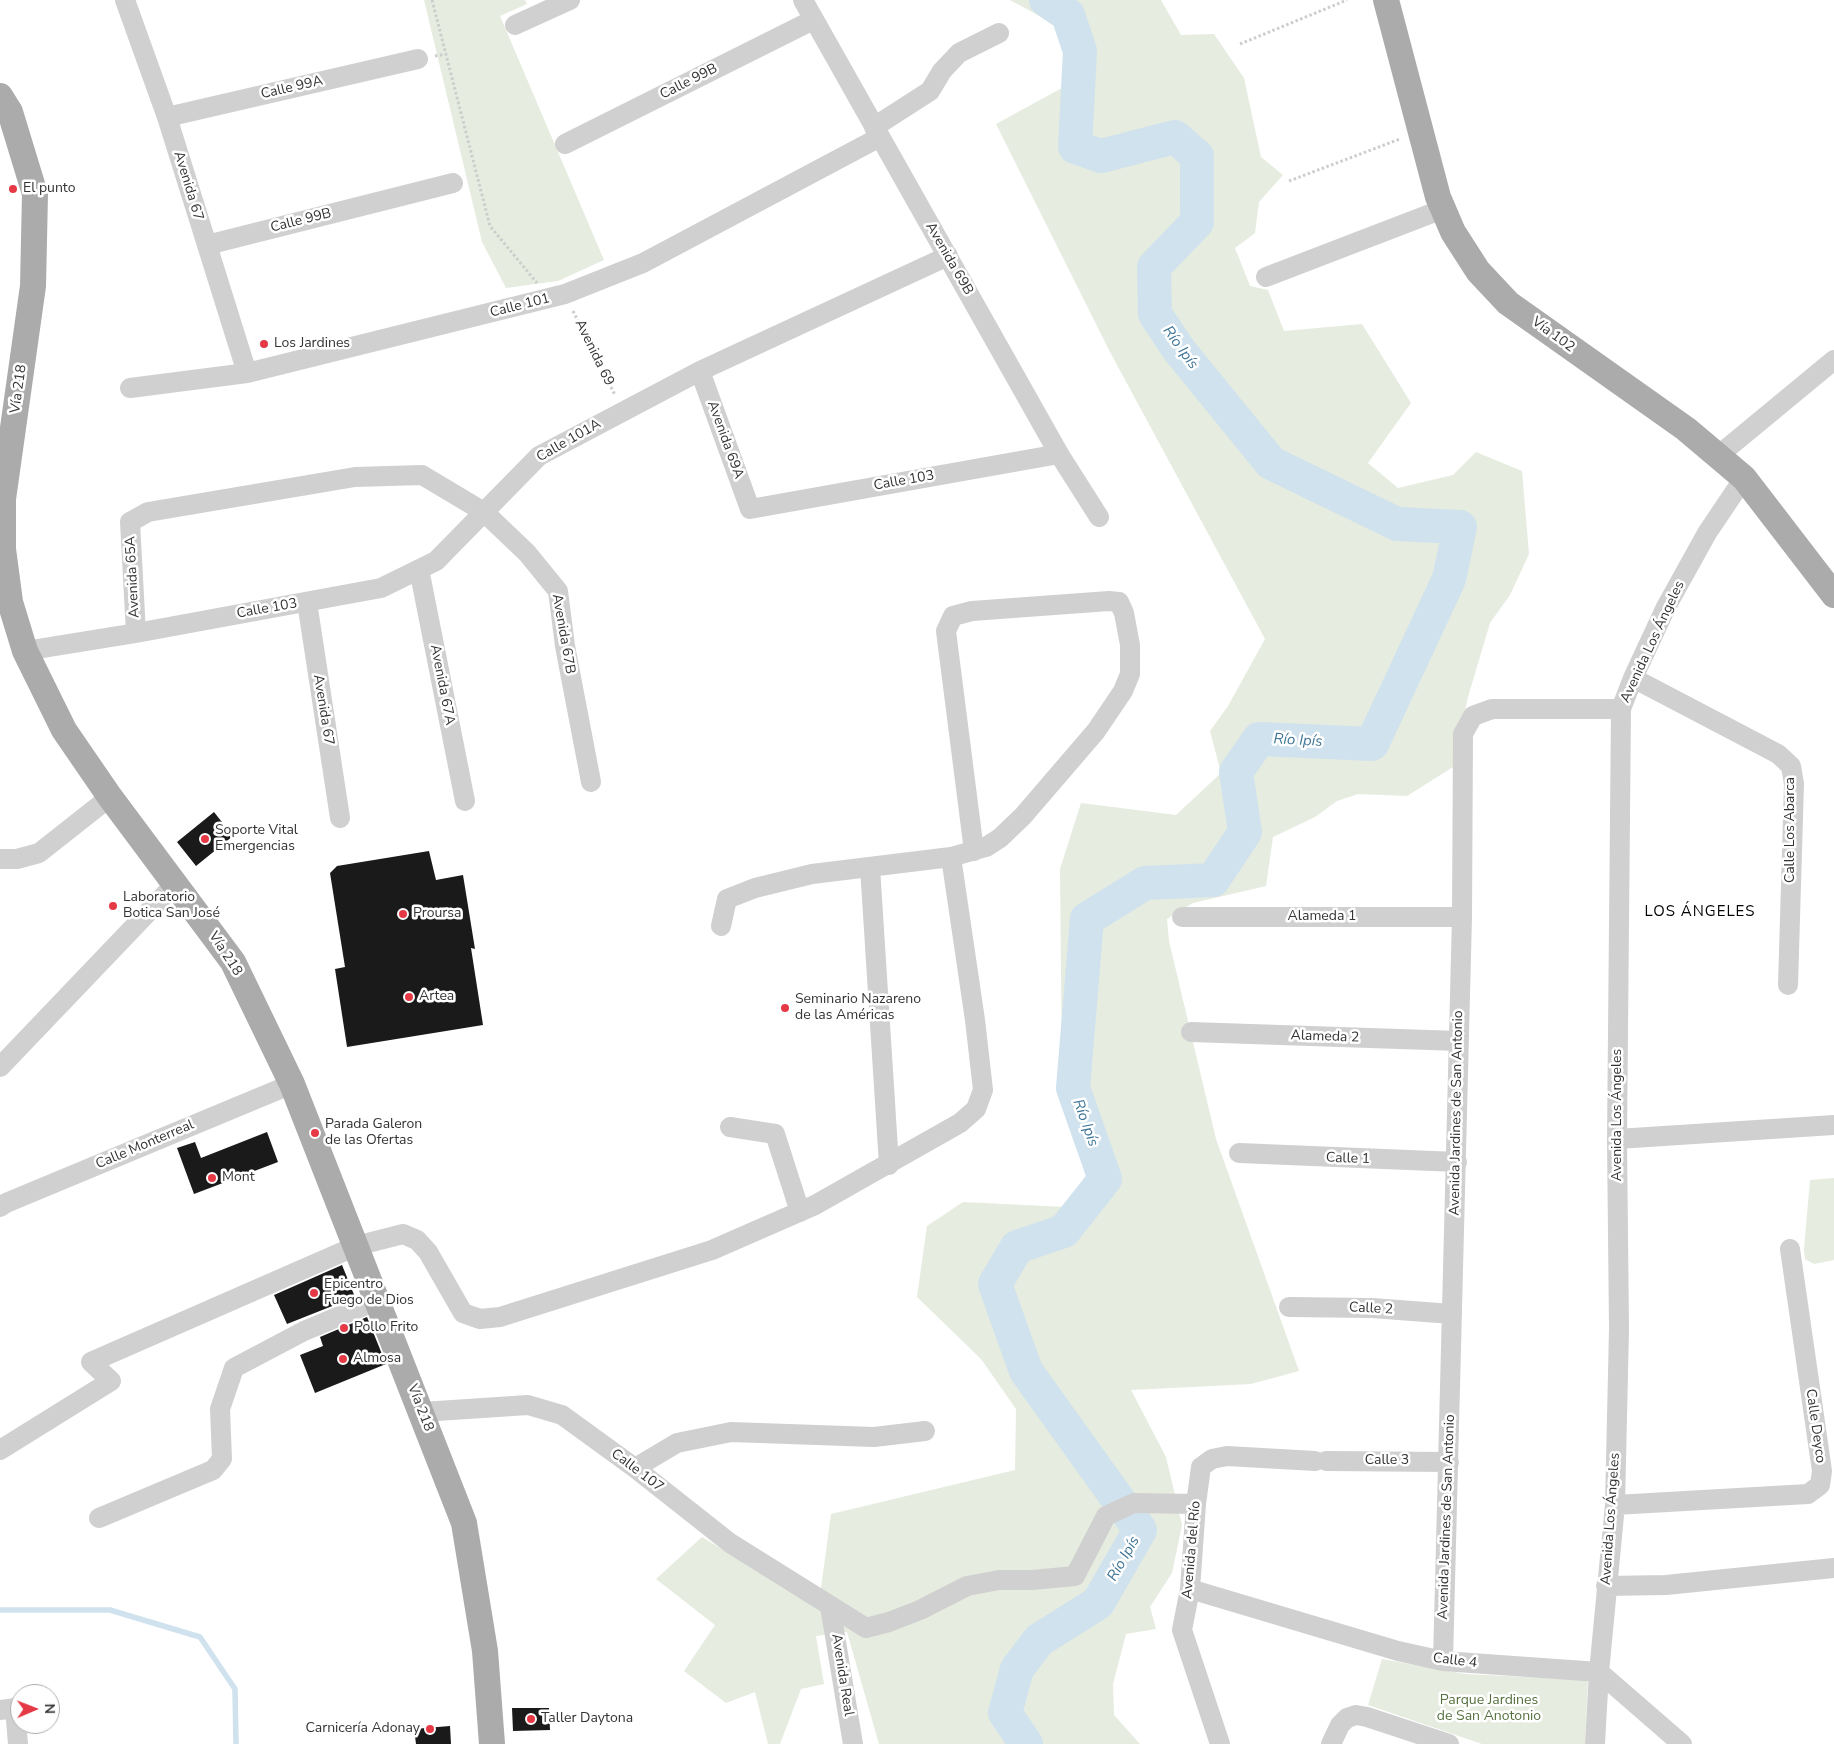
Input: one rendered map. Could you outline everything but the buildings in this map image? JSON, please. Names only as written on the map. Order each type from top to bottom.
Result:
[{"type":"main road","name":"Vía 102","points":[[1386,0],[1438,197],[1453,232],[1478,271],[1508,303],[1686,429],[1719,455],[1744,478],[1834,595]]},
{"type":"main road","name":"Vía 218","points":[[0,96],[10,112],[35,194],[33,286],[4,499],[3,549],[10,602],[25,651],[64,730],[110,797],[233,962],[292,1084],[464,1522],[485,1651],[492,1744]]},
{"type":"street","name":"Avenida 67","points":[[125,0],[167,117],[247,373]]},
{"type":"street","points":[[515,25],[570,0]]},
{"type":"street","name":"Avenida 69B","points":[[803,0],[1059,454],[1098,517]]},
{"type":"street","name":"Calle 99B","points":[[565,144],[813,20]]},
{"type":"street","name":"Calle 101","points":[[130,388],[247,373],[558,296],[643,262],[877,132],[930,91],[942,71],[959,53],[999,34]]},
{"type":"street","name":"Calle 99A","points":[[167,117],[418,59]]},
{"type":"street","name":"Calle 99B","points":[[207,245],[453,182]]},
{"type":"street","points":[[1266,277],[1443,209]]},
{"type":"street","name":"Calle 101A","points":[[484,512],[539,456],[700,371],[948,256]]},
{"type":"street","points":[[1719,455],[1834,360]]},
{"type":"street","name":"Avenida 69A","points":[[700,371],[750,509]]},
{"type":"street","name":"Calle 103","points":[[750,509],[1059,454]]},
{"type":"street","name":"Avenida 65A","points":[[136,633],[130,522],[148,512],[355,477],[422,475],[484,512]]},
{"type":"street","name":"Avenida Los Ángeles","points":[[1595,1744],[1606,1586],[1615,1505],[1619,1329],[1617,1139],[1621,710],[1633,678],[1666,607],[1707,533],[1744,478]]},
{"type":"street","name":"Calle 103","points":[[25,651],[136,633],[381,588],[436,561],[484,512]]},
{"type":"street","name":"Avenida 67B","points":[[484,512],[527,553],[558,591],[565,646],[591,782]]},
{"type":"street","name":"Avenida 67A","points":[[419,570],[465,801]]},
{"type":"street","points":[[721,926],[728,900],[756,888],[812,874],[950,857],[974,851],[986,847],[1000,838],[1023,816],[1096,731],[1123,690],[1130,674],[1130,645],[1124,613],[1119,602],[1109,601],[972,611],[953,616],[946,632],[974,851]]},
{"type":"street","name":"Avenida 67","points":[[307,602],[340,818]]},
{"type":"street","name":"Calle Los Abarca","points":[[1633,678],[1778,754],[1791,766],[1794,784],[1788,985]]},
{"type":"street","name":"Avenida Jardines de San Antonio","points":[[1443,1661],[1462,917],[1463,734],[1473,716],[1492,709],[1621,710]]},
{"type":"street","points":[[0,859],[17,859],[39,853],[110,797]]},
{"type":"street","points":[[0,1450],[111,1381],[91,1362],[356,1246],[402,1234],[417,1240],[428,1252],[464,1313],[480,1319],[500,1317],[712,1250],[800,1212],[890,1165],[960,1123],[976,1109],[982,1090],[975,1020],[950,857]]},
{"type":"street","points":[[870,867],[890,1165]]},
{"type":"street","points":[[0,1067],[175,884]]},
{"type":"street","name":"Alameda 1","points":[[1182,917],[1462,917]]},
{"type":"street","name":"Alameda 2","points":[[1191,1032],[1459,1042]]},
{"type":"street","name":"Calle Monterreal","points":[[0,1208],[6,1203],[292,1084]]},
{"type":"street","points":[[1617,1139],[1834,1126]]},
{"type":"street","points":[[730,1127],[775,1134],[800,1212]]},
{"type":"street","name":"Calle 1","points":[[1239,1153],[1456,1162]]},
{"type":"street","name":"Calle Deyco","points":[[1615,1505],[1808,1494],[1820,1485],[1822,1472],[1790,1249]]},
{"type":"street","points":[[99,1518],[213,1470],[222,1459],[220,1409],[234,1368],[304,1331],[378,1300]]},
{"type":"street","name":"Calle 2","points":[[1290,1307],[1372,1308],[1452,1314]]},
{"type":"street","name":"Calle 107","points":[[422,1412],[528,1404],[562,1416],[636,1468],[730,1543],[866,1628],[889,1622],[920,1610],[967,1586],[999,1580],[1032,1580],[1075,1576],[1106,1516],[1134,1503],[1196,1504]]},
{"type":"street","points":[[636,1468],[677,1443],[731,1432],[874,1437],[926,1431]]},
{"type":"street","name":"Avenida del Río","points":[[1220,1744],[1182,1630],[1190,1589],[1196,1504],[1201,1467],[1212,1458],[1226,1456],[1320,1461]]},
{"type":"street","name":"Calle 3","points":[[1320,1461],[1449,1462]]},
{"type":"street","points":[[1606,1586],[1666,1585],[1834,1568]]},
{"type":"street","name":"Calle 4","points":[[1190,1589],[1398,1651],[1443,1661],[1599,1672]]},
{"type":"street","name":"Avenida Real","points":[[830,1606],[853,1744]]},
{"type":"street","points":[[1599,1672],[1682,1744]]},
{"type":"street","points":[[8,1709],[18,1744]]},
{"type":"street","points":[[1331,1744],[1340,1725],[1347,1718],[1356,1715],[1367,1716],[1449,1744]]},
{"type":"path","name":"Avenida 69","points":[[432,0],[490,226],[558,296],[623,412]]},
{"type":"path","points":[[1240,44],[1347,0]]},
{"type":"path","points":[[1289,181],[1421,132]]},
{"type":"green space","points":[[424,0],[525,0],[527,4],[500,16],[604,260],[558,281],[506,288],[482,242]]},
{"type":"green space","points":[[1010,0],[1161,0],[1181,35],[1214,34],[1244,78],[1261,157],[1283,175],[1259,202],[1255,233],[1235,248],[1250,286],[1268,290],[1284,331],[1362,324],[1411,403],[1368,463],[1398,488],[1453,475],[1476,452],[1522,471],[1529,554],[1510,595],[1490,623],[1468,697],[1453,767],[1407,796],[1358,794],[1337,801],[1315,817],[1273,837],[1266,886],[1193,903],[1167,919],[1169,941],[1216,1139],[1299,1371],[1251,1384],[1131,1390],[1166,1457],[1182,1525],[1172,1573],[1150,1607],[1156,1629],[1126,1634],[1113,1684],[1114,1715],[1140,1744],[879,1744],[847,1632],[816,1636],[824,1684],[801,1689],[780,1744],[768,1744],[755,1692],[726,1703],[684,1671],[715,1625],[656,1579],[702,1537],[815,1605],[821,1588],[831,1514],[1015,1470],[1016,1409],[981,1359],[917,1297],[927,1226],[963,1202],[1066,1207],[1094,1181],[1062,1076],[1060,869],[1081,803],[1176,815],[1221,773],[1210,731],[1228,706],[1265,639],[1110,352],[996,124],[1071,83],[1058,26]]},
{"type":"green space","points":[[1834,1178],[1834,1260],[1814,1264],[1805,1259],[1804,1249],[1810,1180]]},
{"type":"green space","name":"Parque Jardines de San Anotonio","points":[[1382,1659],[1465,1674],[1588,1680],[1585,1744],[1482,1744],[1368,1705]]},
{"type":"waterway","name":"Río Ipís","points":[[1026,1744],[1005,1713],[1017,1669],[1039,1640],[1098,1603],[1140,1530],[1026,1371],[995,1284],[1017,1247],[1064,1231],[1105,1179],[1073,1088],[1087,919],[1145,883],[1213,880],[1245,832],[1236,772],[1259,739],[1372,744],[1449,579],[1460,527],[1397,524],[1271,463],[1179,350],[1155,314],[1154,267],[1197,222],[1197,156],[1175,137],[1101,156],[1075,147],[1080,51],[1068,15],[1046,0]]},
{"type":"waterway","points":[[0,1610],[110,1610],[200,1637],[235,1689],[236,1744]]},
{"type":"place","name":"El punto","points":[[13,189]]},
{"type":"place","name":"Los Jardines","points":[[264,344]]},
{"type":"place","name":"Soporte Vital Emergencias","points":[[205,839]]},
{"type":"place","name":"Laboratorio Botica San José","points":[[113,906]]},
{"type":"place","name":"Proursa","points":[[403,914]]},
{"type":"place","name":"Artea","points":[[409,997]]},
{"type":"place","name":"Seminario Nazareno de las Américas","points":[[785,1008]]},
{"type":"place","name":"Parada Galeron de las Ofertas","points":[[315,1133]]},
{"type":"place","name":"Mont","points":[[212,1178]]},
{"type":"place","name":"Epicentro Fuego de Dios","points":[[314,1293]]},
{"type":"place","name":"Pollo Frito","points":[[344,1328]]},
{"type":"place","name":"Almosa","points":[[343,1359]]},
{"type":"place","name":"Taller Daytona","points":[[531,1719]]},
{"type":"place","name":"Carnicería Adonay","points":[[430,1729]]},
{"type":"district","name":"LOS ÁNGELES","points":[[1700,912]]}]
